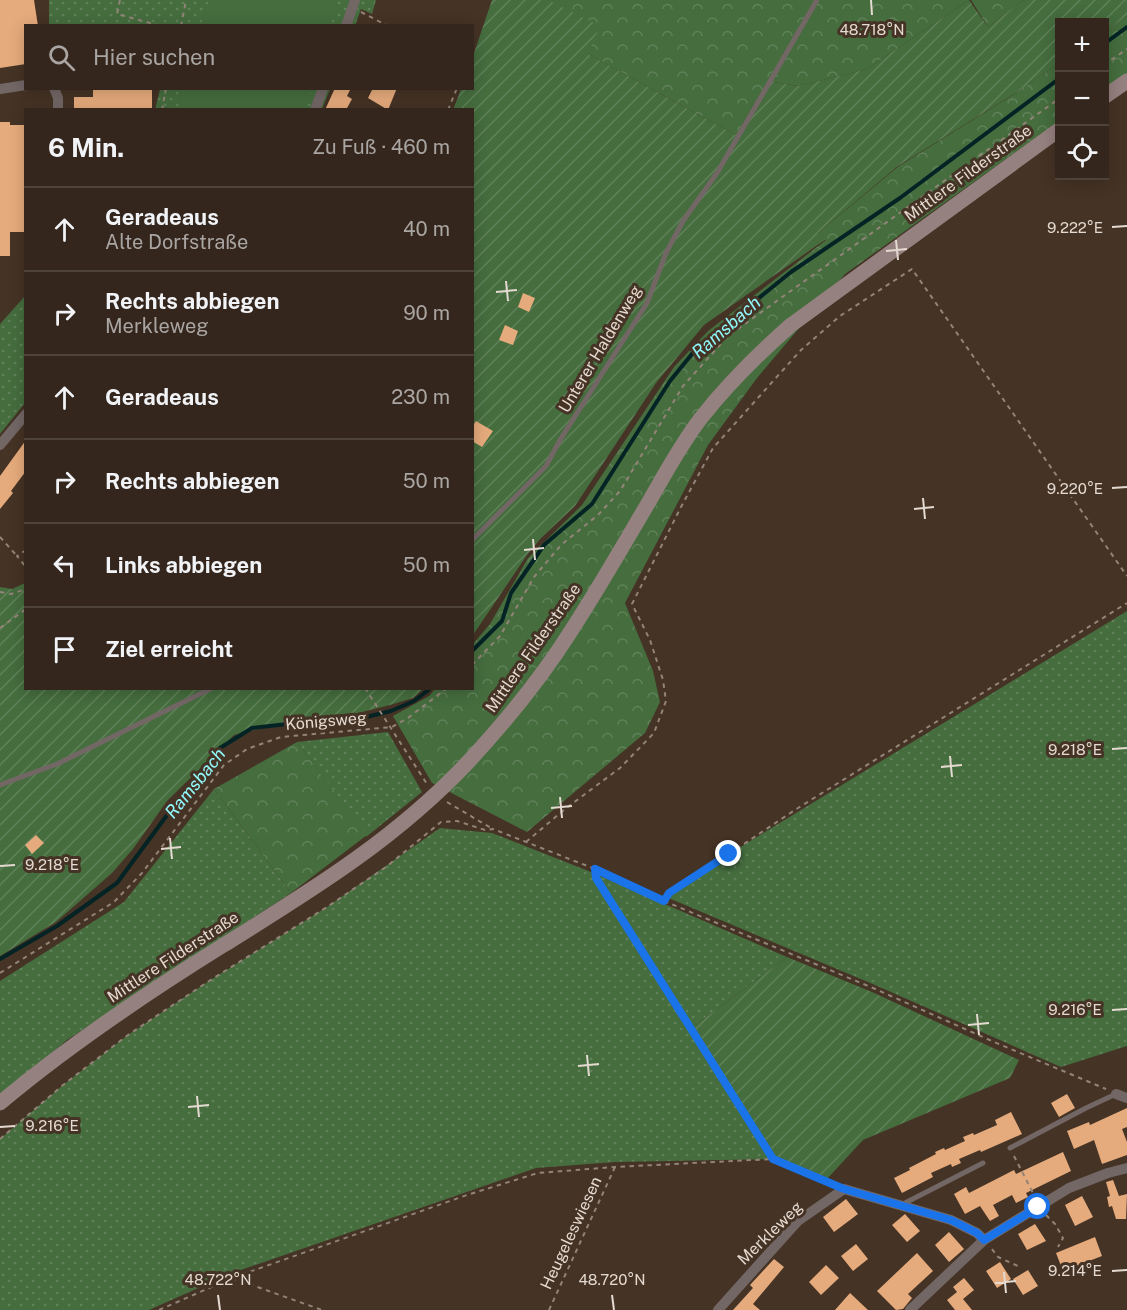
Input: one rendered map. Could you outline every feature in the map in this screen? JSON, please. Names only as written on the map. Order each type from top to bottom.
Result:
[{"type":"main road","points":[[1109,94],[1127,81]]},
{"type":"main road","name":"Mittlere Filderstraße","points":[[0,1103],[38,1071],[98,1027],[344,869],[435,794],[498,729],[534,684],[591,600],[699,420],[730,383],[791,325],[1055,132]]},
{"type":"street","points":[[347,24],[354,4]]},
{"type":"street","points":[[0,89],[24,85]]},
{"type":"street","points":[[55,90],[58,108]]},
{"type":"street","points":[[316,108],[322,90]]},
{"type":"street","points":[[0,445],[24,416]]},
{"type":"street","points":[[910,1310],[984,1240],[1069,1188],[1127,1168]]},
{"type":"street","points":[[844,1189],[951,1220],[977,1233],[984,1240]]},
{"type":"street","name":"Merkleweg","points":[[718,1310],[798,1221],[844,1189]]},
{"type":"lane","name":"Unterer Haldenweg","points":[[474,538],[546,466],[647,303],[666,253],[683,221],[717,173],[816,0]]},
{"type":"lane","points":[[0,785],[57,764],[208,690]]},
{"type":"lane","points":[[1010,1148],[1086,1107],[1122,1096]]},
{"type":"lane","points":[[899,1206],[983,1163]]},
{"type":"path","points":[[120,0],[117,15],[153,24]]},
{"type":"path","points":[[181,24],[186,0]]},
{"type":"path","points":[[354,4],[385,24]]},
{"type":"path","points":[[1109,62],[1127,49]]},
{"type":"path","points":[[162,108],[166,90]]},
{"type":"path","points":[[449,108],[456,90]]},
{"type":"path","points":[[526,842],[565,809],[620,768],[654,733],[666,701],[663,680],[650,640],[632,604],[713,448],[801,350],[840,316],[912,270],[1127,576]]},
{"type":"path","points":[[0,537],[24,565]]},
{"type":"path","points":[[17,556],[24,551]]},
{"type":"path","points":[[0,592],[11,594],[24,591]]},
{"type":"path","points":[[664,901],[669,893],[798,808],[1127,603]]},
{"type":"path","points":[[0,628],[24,610]]},
{"type":"path","points":[[366,690],[392,727]]},
{"type":"path","name":"Königsweg","points":[[0,973],[114,902],[142,873],[224,765],[247,749],[281,737],[392,727],[408,718],[444,690]]},
{"type":"path","points":[[0,1139],[63,1085],[128,1035],[209,981],[327,908],[386,867],[441,822],[457,821],[484,830],[493,829],[595,869],[664,901],[873,988],[1122,1096]]},
{"type":"path","points":[[595,869],[596,878],[610,902],[773,1159]]},
{"type":"path","points":[[1010,1148],[1039,1207],[1055,1224],[1063,1238],[1058,1247]]},
{"type":"path","points":[[159,1310],[232,1278],[538,1173],[773,1159],[844,1189]]},
{"type":"path","name":"Heugeleswiesen","points":[[549,1310],[615,1167]]},
{"type":"path","points":[[984,1240],[998,1257],[1020,1267]]},
{"type":"path","points":[[232,1278],[322,1310]]},
{"type":"green space","points":[[49,0],[376,0],[372,14],[361,9],[356,24],[49,24]]},
{"type":"green space","points":[[209,0],[338,0],[330,24],[201,24]]},
{"type":"green space","points":[[492,0],[548,0],[600,26],[588,54],[736,135],[768,81],[798,86],[867,69],[969,0],[988,27],[1023,0],[1127,0],[1127,16],[1109,29],[1109,18],[1055,18],[1055,66],[1019,91],[898,166],[818,233],[826,239],[704,325],[656,383],[575,506],[540,539],[527,555],[474,634],[474,108],[454,108],[461,90],[474,90],[474,53]]},
{"type":"green space","points":[[548,0],[969,0],[867,69],[798,86],[768,81],[736,135],[588,54]]},
{"type":"green space","points":[[971,0],[1023,0],[988,27]]},
{"type":"green space","points":[[1127,16],[1127,75],[1109,87],[1109,72],[1109,29]]},
{"type":"green space","points":[[1055,66],[1055,124],[845,274],[757,378],[708,445],[625,603],[653,671],[660,702],[645,733],[527,832],[432,783],[393,716],[429,696],[434,690],[474,690],[474,643],[490,624],[528,558],[582,505],[674,367],[708,331],[826,240],[818,233],[899,166]]},
{"type":"green space","points":[[160,90],[330,90],[322,108],[155,108]]},
{"type":"green space","points":[[183,90],[311,90],[305,108],[178,108]]},
{"type":"green space","points":[[24,297],[24,404],[0,434],[0,324]]},
{"type":"green space","points":[[24,583],[24,690],[422,690],[413,698],[358,713],[305,717],[234,735],[167,801],[133,849],[112,873],[56,922],[0,956],[0,587],[12,589]]},
{"type":"green space","points":[[1127,611],[1127,1046],[1061,1067],[666,897],[729,854]]},
{"type":"green space","points":[[388,732],[422,792],[366,837],[297,742]]},
{"type":"green space","points":[[297,742],[367,835],[291,893],[214,789]]},
{"type":"green space","points":[[214,789],[291,893],[67,1040],[0,1098],[0,981],[124,902]]},
{"type":"green space","points":[[440,828],[492,833],[591,872],[787,957],[690,1029],[773,1159],[615,1162],[536,1168],[232,1273],[149,1310],[0,1310],[0,1139],[63,1085],[128,1035],[327,907]]},
{"type":"green space","points":[[787,957],[872,992],[1019,1060],[1010,1078],[863,1140],[826,1180],[773,1159],[690,1029]]},
{"type":"building","points":[[0,0],[34,0],[38,24],[24,24],[24,64],[0,68]]},
{"type":"building","points":[[93,90],[152,90],[152,108],[74,108],[74,97],[93,97]]},
{"type":"building","points":[[334,90],[350,90],[347,96],[352,99],[347,108],[326,108]]},
{"type":"building","points":[[372,90],[396,90],[389,108],[368,98]]},
{"type":"building","points":[[0,122],[10,122],[10,125],[24,125],[24,232],[10,232],[10,256],[0,256]]},
{"type":"building","points":[[523,293],[535,298],[529,312],[518,307]]},
{"type":"building","points":[[505,325],[518,331],[513,345],[499,340]]},
{"type":"building","points":[[476,421],[493,431],[482,447],[474,442]]},
{"type":"building","points":[[24,443],[24,474],[0,509],[0,476]]},
{"type":"building","points":[[36,835],[44,843],[32,854],[25,845]]},
{"type":"building","points":[[1067,1094],[1075,1108],[1059,1117],[1051,1103]]},
{"type":"building","points":[[1127,1108],[1127,1127],[1122,1129],[1127,1142],[1127,1155],[1102,1164],[1094,1140],[1074,1149],[1067,1131],[1089,1122],[1090,1125]]},
{"type":"building","points":[[1011,1112],[1022,1134],[959,1159],[961,1163],[952,1167],[951,1164],[931,1173],[933,1177],[902,1193],[894,1178],[936,1154],[935,1152],[965,1141],[963,1137],[997,1125],[995,1120]]},
{"type":"building","points":[[1063,1152],[1071,1171],[1026,1193],[1028,1197],[1016,1203],[1012,1195],[993,1205],[999,1216],[990,1221],[980,1206],[965,1214],[954,1194],[966,1187],[969,1193],[1014,1170],[1016,1174]]},
{"type":"building","points":[[1113,1180],[1119,1196],[1127,1194],[1126,1219],[1116,1219],[1112,1206],[1109,1207],[1107,1197],[1110,1196],[1106,1182]]},
{"type":"building","points":[[1082,1196],[1093,1217],[1075,1226],[1065,1205]]},
{"type":"building","points":[[846,1199],[858,1214],[834,1232],[823,1217]]},
{"type":"building","points":[[905,1214],[920,1231],[907,1242],[892,1225]]},
{"type":"building","points":[[1035,1224],[1046,1241],[1027,1250],[1018,1234]]},
{"type":"building","points":[[949,1232],[964,1249],[949,1262],[935,1245]]},
{"type":"building","points":[[1095,1237],[1102,1256],[1063,1271],[1056,1253]]},
{"type":"building","points":[[856,1244],[868,1259],[853,1271],[841,1256]]},
{"type":"building","points":[[917,1253],[933,1271],[908,1294],[912,1298],[903,1309],[896,1310],[877,1291]]},
{"type":"building","points":[[774,1259],[784,1267],[753,1304],[760,1310],[733,1310],[753,1288],[750,1285]]},
{"type":"building","points":[[1000,1262],[1011,1279],[997,1288],[986,1271]]},
{"type":"building","points":[[826,1265],[839,1278],[821,1295],[809,1282]]},
{"type":"building","points":[[1028,1270],[1038,1286],[1023,1295],[1013,1279]]},
{"type":"building","points":[[964,1278],[974,1290],[963,1299],[972,1310],[955,1310],[947,1300],[957,1292],[953,1287]]},
{"type":"building","points":[[850,1293],[868,1310],[835,1310]]},
{"type":"waterway","name":"Ramsbach","points":[[1109,40],[1127,27]]},
{"type":"waterway","name":"Ramsbach","points":[[474,649],[502,621],[511,593],[544,545],[592,504],[670,381],[696,349],[791,272],[900,198],[1055,82]]},
{"type":"waterway","name":"Ramsbach","points":[[0,959],[57,926],[117,883],[220,748],[252,728],[358,719],[391,711],[414,701],[428,690]]},
{"type":"route","points":[[729,854],[669,893],[664,901],[595,869],[596,878],[773,1159],[844,1189],[951,1220],[977,1233],[984,1240],[1038,1207]]}]
